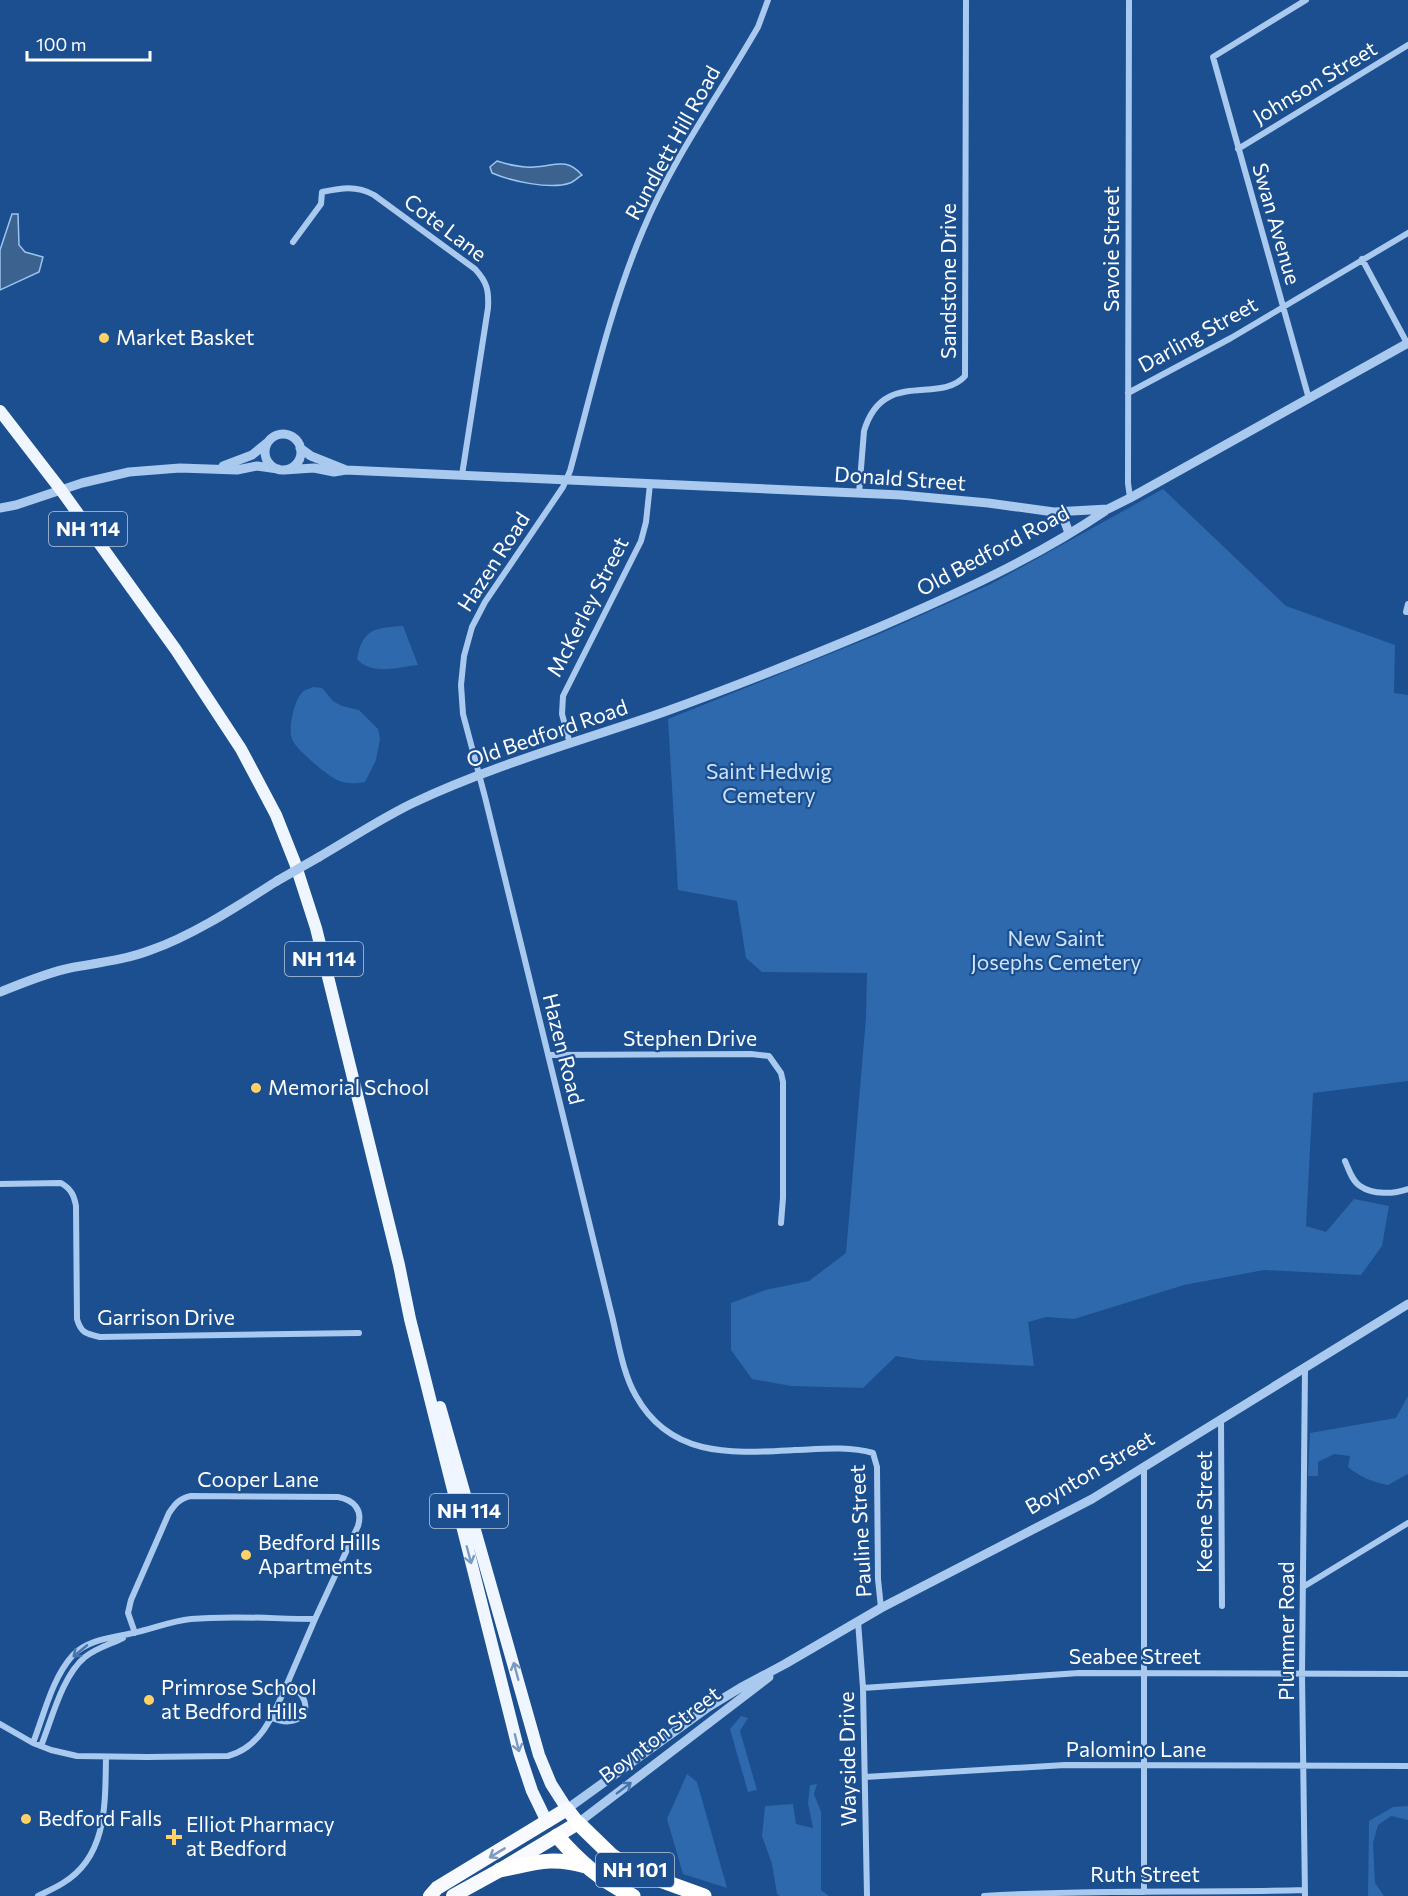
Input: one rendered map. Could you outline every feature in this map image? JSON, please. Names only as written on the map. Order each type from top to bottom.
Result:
[{"type":"highway","points":[[430,1896],[437,1888],[567,1809]]},
{"type":"highway","name":"NH 101","points":[[567,1809],[578,1823],[612,1855],[635,1870],[704,1896]]},
{"type":"highway","points":[[547,1822],[557,1836],[586,1866]]},
{"type":"highway","name":"Boynton Street","points":[[501,1870],[578,1823]]},
{"type":"highway","name":"NH 101","points":[[453,1896],[501,1870],[538,1861],[564,1860],[586,1866],[612,1886],[633,1896]]},
{"type":"main road","name":"NH 114","points":[[0,411],[61,490],[226,723],[276,815],[295,863],[316,928],[406,1294],[410,1319],[519,1752],[532,1791],[547,1822]]},
{"type":"main road","name":"NH 114","points":[[406,1294],[417,1322],[539,1755],[551,1784],[567,1809]]},
{"type":"street","name":"Rundlett Hill Road","points":[[566,480],[619,292],[643,229],[668,176],[758,27],[768,0]]},
{"type":"street","name":"Sandstone Drive","points":[[859,493],[864,431],[866,422],[877,407],[901,392],[949,387],[958,384],[965,376],[966,0]]},
{"type":"street","name":"Savoie Street","points":[[1129,0],[1128,483],[1130,498]]},
{"type":"street","name":"Swan Avenue","points":[[1306,0],[1213,57],[1310,399]]},
{"type":"street","name":"Johnson Street","points":[[1238,149],[1408,45]]},
{"type":"street","name":"Cote Lane","points":[[293,242],[321,204],[322,192],[345,187],[361,189],[374,195],[475,269],[485,279],[488,287],[488,308],[462,475]]},
{"type":"street","name":"Darling Street","points":[[1128,393],[1231,338],[1408,233]]},
{"type":"street","points":[[1362,259],[1407,343]]},
{"type":"street","name":"Donald Street","points":[[0,508],[129,472],[180,468],[237,470],[257,466],[334,472],[346,470],[930,497],[1054,512],[1108,509],[1310,399],[1407,343]]},
{"type":"street","name":"Donald Street","points":[[214,469],[252,455],[279,434],[284,434],[295,439],[300,448],[311,456],[346,470]]},
{"type":"street","points":[[269,441],[266,446],[266,457],[273,466],[281,469],[290,468],[298,460],[300,448]]},
{"type":"street","name":"Hazen Road","points":[[566,480],[485,602],[472,627],[465,656],[462,688],[463,714],[626,1369],[636,1396],[653,1419],[675,1437],[701,1448],[729,1452],[847,1448],[873,1453]]},
{"type":"street","name":"McKerley Street","points":[[570,744],[562,714],[563,696],[641,541],[646,522],[650,484]]},
{"type":"street","name":"Old Bedford Road","points":[[0,992],[60,971],[122,959],[159,948],[411,804],[479,776],[721,691],[849,640],[976,584],[1108,509]]},
{"type":"street","points":[[1054,512],[1065,522],[1069,533]]},
{"type":"street","points":[[1408,604],[1406,612],[1408,612]]},
{"type":"street","name":"Stephen Drive","points":[[548,1055],[751,1054],[769,1056],[781,1072],[783,1082],[783,1198],[780,1223]]},
{"type":"street","points":[[1345,1161],[1353,1179],[1359,1186],[1368,1190],[1387,1192],[1408,1189]]},
{"type":"street","name":"Garrison Drive","points":[[0,1184],[61,1183],[69,1188],[75,1197],[77,1319],[81,1330],[87,1334],[99,1337],[359,1334]]},
{"type":"street","name":"Boynton Street","points":[[567,1809],[707,1708],[881,1608],[1059,1517],[1408,1304]]},
{"type":"street","name":"Plummer Road","points":[[1305,1367],[1302,1674],[1305,1893]]},
{"type":"street","name":"Keene Street","points":[[1221,1419],[1222,1606]]},
{"type":"street","name":"Pauline Street","points":[[873,1453],[877,1467],[878,1580],[881,1608]]},
{"type":"street","points":[[1144,1467],[1144,1892]]},
{"type":"street","name":"Cooper Lane","points":[[0,1724],[33,1743],[77,1756],[228,1756],[240,1753],[257,1739],[272,1718],[358,1526],[360,1514],[351,1500],[338,1497],[183,1497],[169,1513],[131,1600],[128,1613],[135,1633]]},
{"type":"street","points":[[1303,1587],[1408,1523]]},
{"type":"street","points":[[41,1746],[75,1667],[94,1651],[135,1633],[166,1623],[191,1619],[315,1619]]},
{"type":"street","name":"Wayside Drive","points":[[858,1621],[863,1688],[867,1896]]},
{"type":"street","points":[[33,1743],[57,1683],[73,1655],[97,1641],[135,1633]]},
{"type":"street","name":"Boynton Street","points":[[578,1823],[785,1664]]},
{"type":"street","name":"Seabee Street","points":[[863,1688],[1041,1674],[1408,1674]]},
{"type":"street","points":[[272,1718],[292,1723],[302,1715],[304,1697],[297,1689],[287,1684]]},
{"type":"street","points":[[38,1896],[74,1875],[97,1843],[105,1803],[106,1757]]},
{"type":"street","name":"Palomino Lane","points":[[865,1777],[1065,1765],[1408,1766]]},
{"type":"street","name":"Ruth Street","points":[[984,1896],[1065,1891],[1305,1893]]},
{"type":"green space","points":[[1163,489],[1286,606],[1395,645],[1394,693],[1408,695],[1408,1081],[1313,1093],[1306,1226],[1326,1232],[1354,1199],[1389,1206],[1382,1246],[1361,1275],[1264,1270],[1184,1285],[1074,1319],[1047,1317],[1028,1322],[1034,1366],[920,1360],[896,1356],[863,1388],[791,1386],[752,1379],[731,1350],[731,1303],[765,1290],[809,1281],[846,1253],[866,1018],[867,973],[762,972],[746,958],[737,901],[678,890],[668,719],[877,635],[991,584]]},
{"type":"green space","points":[[403,626],[418,665],[378,669],[363,664],[357,659],[367,635],[378,629]]},
{"type":"green space","points":[[313,687],[322,688],[333,701],[342,706],[359,710],[378,729],[380,739],[376,760],[365,782],[351,783],[337,780],[312,761],[294,743],[291,735],[291,722],[294,709],[302,693]]},
{"type":"green space","points":[[1408,1396],[1408,1474],[1388,1485],[1362,1476],[1348,1467],[1350,1456],[1334,1454],[1318,1462],[1318,1476],[1308,1476],[1310,1433],[1396,1418]]},
{"type":"green space","points":[[741,1716],[748,1718],[740,1731],[757,1790],[748,1792],[730,1729]]},
{"type":"green space","points":[[687,1774],[697,1782],[727,1888],[683,1874],[667,1819]]},
{"type":"green space","points":[[817,1784],[814,1794],[821,1812],[821,1890],[829,1896],[780,1896],[777,1894],[772,1864],[762,1836],[765,1806],[793,1804],[796,1824],[813,1828],[808,1803],[810,1785]]},
{"type":"green space","points":[[1408,1806],[1408,1820],[1391,1816],[1378,1825],[1373,1843],[1375,1883],[1384,1896],[1368,1896],[1369,1821],[1393,1807]]},
{"type":"shaded area","points":[[497,161],[525,167],[565,164],[582,175],[562,185],[531,184],[492,173],[490,167]]},
{"type":"shaded area","points":[[12,214],[18,214],[19,245],[25,252],[43,257],[39,272],[0,290],[0,250]]},
{"type":"place","name":"Market Basket","points":[[104,338]]},
{"type":"place","name":"Memorial School","points":[[256,1088]]},
{"type":"place","name":"Bedford Hills Apartments","points":[[246,1555]]},
{"type":"place","name":"Primrose School at Bedford Hills","points":[[149,1700]]},
{"type":"place","name":"Bedford Falls","points":[[26,1819]]},
{"type":"place","name":"Elliot Pharmacy at Bedford","points":[[174,1837]]},
{"type":"park label","name":"Saint Hedwig Cemetery","points":[[769,784]]},
{"type":"park label","name":"New Saint Josephs Cemetery","points":[[1056,951]]}]
